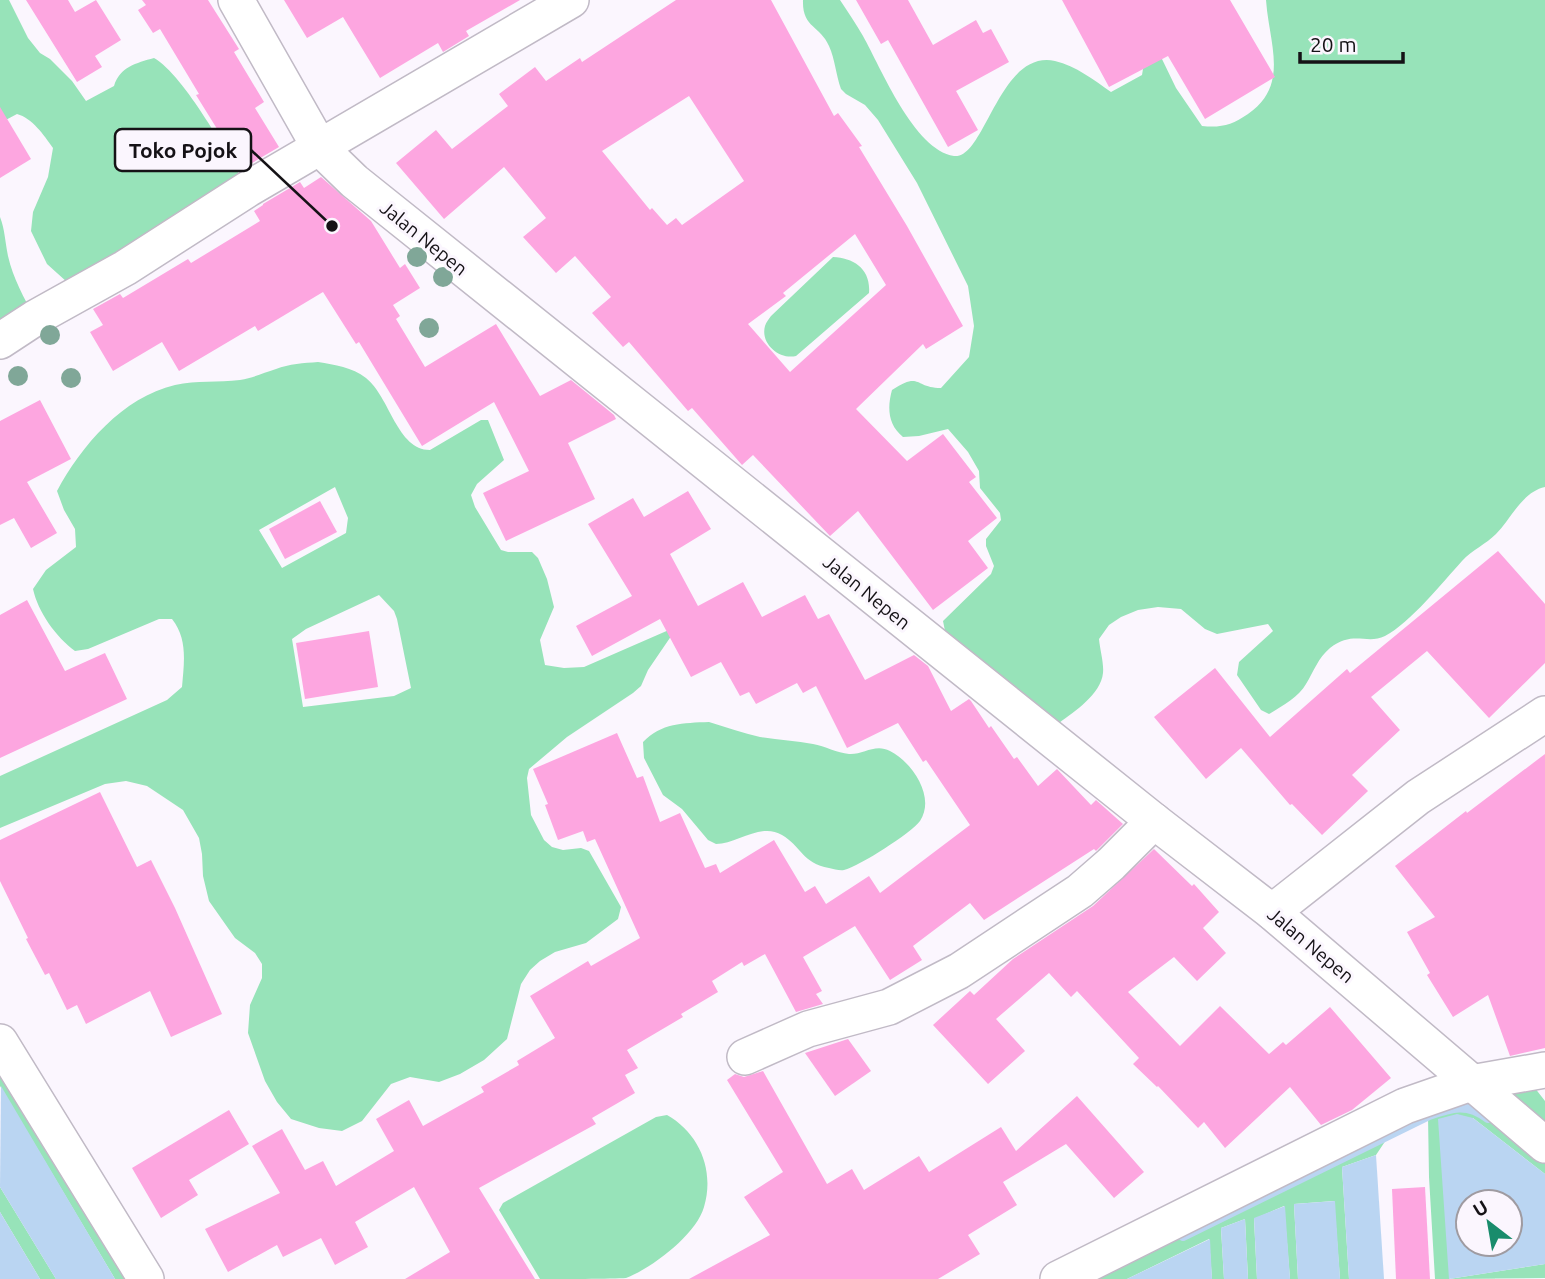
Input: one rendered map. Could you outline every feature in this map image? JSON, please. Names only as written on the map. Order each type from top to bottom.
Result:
[{"type":"street","name":"Jalan Nepen","points":[[236,0],[320,148],[389,210],[1154,821],[1272,912],[1545,1145]]},
{"type":"street","points":[[0,341],[35,318],[125,268],[248,189],[571,0]]},
{"type":"street","points":[[1272,912],[1418,797],[1545,714]]},
{"type":"street","points":[[745,1056],[808,1029],[889,1007],[959,971],[1080,891],[1154,821]]},
{"type":"street","points":[[0,1042],[146,1279]]},
{"type":"street","points":[[1058,1279],[1405,1107],[1471,1083],[1545,1070]]},
{"type":"green space","points":[[0,0],[9,0],[28,38],[40,53],[72,81],[86,101],[114,86],[120,74],[141,62],[154,58],[166,67],[192,99],[248,189],[67,282],[47,264],[31,231],[33,212],[48,177],[53,148],[37,128],[22,116],[17,114],[0,123]]},
{"type":"green space","points":[[803,0],[840,0],[912,124],[939,150],[954,156],[965,153],[1007,87],[1020,71],[1036,62],[1055,61],[1070,66],[1111,92],[1142,75],[1143,69],[1103,0],[1161,57],[1176,88],[1202,126],[1215,127],[1226,125],[1248,114],[1261,103],[1269,90],[1274,63],[1266,0],[1545,0],[1545,487],[1523,500],[1496,534],[1466,557],[1405,622],[1385,636],[1346,640],[1330,648],[1319,660],[1299,693],[1269,714],[1261,710],[1237,675],[1239,662],[1273,631],[1268,624],[1217,634],[1205,629],[1181,609],[1158,607],[1138,610],[1109,625],[1099,639],[1103,669],[1101,681],[1086,702],[1059,723],[946,636],[943,621],[991,574],[994,566],[986,539],[1001,520],[1000,513],[980,488],[979,471],[968,452],[948,429],[903,437],[892,422],[890,403],[892,390],[901,384],[913,381],[941,388],[969,357],[974,326],[968,286],[917,183],[878,120],[865,105],[841,89],[829,46],[805,16]]},
{"type":"green space","points":[[0,217],[13,272],[35,318],[0,341]]},
{"type":"green space","points":[[833,257],[860,266],[867,277],[869,293],[796,356],[778,353],[765,339],[767,322]]},
{"type":"green space","points":[[318,362],[355,371],[366,378],[402,432],[419,448],[430,450],[481,420],[488,420],[504,460],[477,484],[471,495],[475,507],[501,550],[532,552],[538,558],[554,607],[540,640],[545,665],[584,667],[678,626],[648,670],[641,686],[567,737],[529,769],[527,778],[531,815],[544,840],[552,847],[563,850],[581,848],[589,851],[621,907],[618,919],[586,943],[555,952],[530,970],[521,984],[507,1039],[484,1060],[439,1082],[410,1077],[391,1084],[362,1121],[342,1131],[319,1128],[291,1119],[265,1081],[248,1033],[250,1005],[262,978],[262,964],[255,953],[235,938],[209,901],[199,838],[183,810],[147,786],[126,781],[105,784],[0,828],[0,776],[167,700],[182,687],[183,643],[172,619],[159,619],[88,649],[75,651],[55,631],[35,598],[33,589],[46,570],[76,547],[75,529],[57,491],[78,457],[121,412],[156,391],[183,383],[240,380],[286,366]],"holes":[[[335,487],[348,518],[346,533],[282,568],[259,530]],[[379,595],[394,611],[397,619],[411,688],[394,696],[303,707],[292,639],[306,629]]]},
{"type":"green space","points":[[709,722],[760,737],[813,744],[844,753],[854,754],[879,748],[890,751],[906,763],[919,781],[925,801],[924,812],[920,821],[896,841],[844,870],[813,863],[788,839],[774,832],[757,832],[716,844],[708,840],[682,809],[663,795],[644,758],[643,742],[665,728]]},
{"type":"green space","points":[[0,1061],[146,1279],[115,1279],[0,1086]]},
{"type":"green space","points":[[1524,1074],[1545,1101],[1545,1174],[1473,1118],[1463,1188],[1454,1188],[1454,1245],[1449,1279],[1435,1279],[1428,1116],[1390,1134],[1376,1155],[1342,1167],[1349,1279],[1340,1279],[1334,1201],[1294,1204],[1298,1279],[1290,1279],[1284,1206],[1254,1219],[1257,1279],[1248,1279],[1245,1219],[1221,1228],[1224,1279],[1212,1279],[1209,1239],[1127,1279],[1058,1279],[1157,1230]]},
{"type":"green space","points":[[667,1115],[696,1142],[706,1166],[707,1193],[704,1207],[692,1228],[660,1259],[626,1278],[540,1279],[499,1210],[503,1203],[656,1117]]},
{"type":"green space","points":[[0,1187],[56,1279],[40,1279],[0,1212]]},
{"type":"green space","points":[[1545,1264],[1545,1278],[1450,1279]]},
{"type":"water","points":[[1,1086],[115,1279],[56,1279],[0,1187]]},
{"type":"water","points":[[1457,1114],[1473,1118],[1545,1174],[1545,1264],[1449,1279],[1438,1119]]},
{"type":"water","points":[[1376,1155],[1384,1279],[1349,1279],[1342,1167]]},
{"type":"water","points":[[1335,1201],[1340,1279],[1298,1279],[1294,1204]]},
{"type":"water","points":[[1285,1206],[1290,1279],[1257,1279],[1254,1218]]},
{"type":"water","points":[[0,1212],[40,1279],[0,1279]]},
{"type":"water","points":[[1245,1219],[1248,1279],[1224,1279],[1221,1228]]},
{"type":"water","points":[[1210,1239],[1212,1279],[1127,1279]]},
{"type":"building","points":[[26,0],[68,0],[75,12],[96,0],[121,40],[95,56],[102,67],[77,82]]},
{"type":"building","points":[[142,0],[208,0],[239,49],[234,52],[264,102],[255,108],[279,147],[242,169],[196,95],[199,94],[160,29],[153,33],[138,10],[146,5]]},
{"type":"building","points":[[284,0],[520,0],[466,31],[469,36],[443,52],[438,43],[380,78],[343,17],[307,38]]},
{"type":"building","points":[[676,0],[771,0],[834,116],[838,113],[862,146],[859,147],[963,326],[926,349],[923,344],[856,409],[907,461],[943,434],[976,477],[969,482],[997,518],[968,541],[988,568],[933,610],[858,511],[830,536],[753,455],[742,465],[692,408],[688,411],[629,342],[623,347],[592,313],[611,297],[575,256],[556,273],[523,237],[546,218],[504,167],[444,219],[396,163],[436,130],[452,149],[508,106],[499,94],[535,67],[546,81],[580,58],[582,62]],"holes":[[[689,96],[744,181],[682,225],[676,218],[667,225],[652,208],[650,210],[602,151]],[[855,234],[886,285],[790,372],[748,324],[786,296],[783,293]]]},
{"type":"building","points":[[856,0],[908,0],[933,45],[976,20],[983,33],[991,29],[1009,62],[956,91],[978,130],[948,147],[888,40],[881,44]]},
{"type":"building","points":[[1062,0],[1230,0],[1275,77],[1205,119],[1168,56],[1109,87]]},
{"type":"building","points":[[0,107],[31,159],[0,178]]},
{"type":"building","points":[[321,177],[371,221],[400,268],[405,264],[420,288],[393,305],[400,316],[396,319],[425,367],[496,324],[540,396],[571,380],[614,415],[616,419],[568,443],[595,499],[506,541],[483,493],[529,471],[494,402],[422,446],[359,342],[356,344],[323,292],[258,331],[255,326],[179,371],[162,342],[113,371],[90,332],[103,325],[93,309],[120,294],[123,298],[188,259],[191,263],[260,221],[254,211],[263,204],[300,182],[304,188]]},
{"type":"building","points":[[40,400],[71,459],[27,482],[57,533],[31,548],[14,518],[0,525],[0,421]]},
{"type":"building","points":[[688,491],[711,529],[670,554],[698,606],[743,582],[762,617],[805,595],[818,619],[829,614],[865,680],[914,655],[928,666],[951,711],[969,699],[989,728],[991,726],[1014,759],[1017,757],[1038,786],[1057,769],[1091,805],[1096,800],[1123,824],[1096,851],[1094,849],[984,920],[970,903],[913,946],[922,960],[890,980],[855,926],[803,957],[822,991],[816,994],[823,1004],[796,1012],[765,954],[744,966],[742,962],[712,981],[718,992],[681,1014],[683,1017],[627,1050],[638,1068],[625,1075],[635,1093],[592,1118],[596,1124],[479,1188],[535,1279],[405,1279],[450,1252],[414,1187],[355,1222],[368,1247],[335,1265],[321,1238],[283,1257],[277,1245],[228,1272],[205,1229],[280,1193],[252,1146],[282,1129],[305,1170],[323,1161],[336,1186],[394,1151],[376,1119],[409,1100],[423,1126],[484,1092],[481,1087],[519,1065],[517,1061],[555,1038],[530,996],[588,961],[591,966],[640,938],[595,839],[587,842],[583,831],[558,840],[545,805],[548,804],[533,769],[617,733],[637,778],[643,776],[660,822],[680,813],[705,868],[716,864],[720,873],[774,840],[805,892],[815,886],[826,904],[869,876],[880,893],[970,825],[898,723],[847,748],[816,686],[803,693],[797,683],[756,704],[749,692],[740,696],[721,662],[691,677],[660,619],[592,656],[576,626],[632,596],[588,524],[633,498],[644,517]]},
{"type":"building","points":[[320,501],[337,532],[285,559],[269,529]]},
{"type":"building","points":[[1498,551],[1545,604],[1545,663],[1489,718],[1427,651],[1371,697],[1400,730],[1352,775],[1368,791],[1322,835],[1290,805],[1241,748],[1206,779],[1154,717],[1215,668],[1270,737],[1347,669],[1350,673]]},
{"type":"building","points":[[27,600],[65,671],[105,653],[127,699],[0,758],[0,615]]},
{"type":"building","points":[[369,631],[378,687],[305,699],[296,643]]},
{"type":"building","points":[[1545,754],[1545,1048],[1510,1056],[1488,995],[1453,1017],[1427,975],[1430,973],[1407,932],[1435,917],[1395,866]]},
{"type":"building","points":[[100,792],[137,867],[151,860],[222,1014],[171,1037],[150,991],[86,1024],[77,1005],[67,1010],[49,973],[45,975],[26,939],[28,938],[0,881],[0,840]]},
{"type":"building","points":[[1154,849],[1192,886],[1194,884],[1219,912],[1203,928],[1226,953],[1197,981],[1174,957],[1128,992],[1180,1046],[1220,1006],[1269,1054],[1283,1042],[1286,1045],[1330,1007],[1391,1078],[1352,1110],[1321,1125],[1290,1087],[1225,1148],[1204,1122],[1198,1128],[1133,1064],[1139,1058],[1077,991],[1071,997],[1049,973],[996,1019],[1025,1051],[988,1084],[933,1025],[970,991],[974,995],[1013,959],[1093,906]]},
{"type":"building","points":[[848,1039],[871,1071],[835,1096],[805,1053]]},
{"type":"building","points":[[763,1071],[827,1184],[852,1169],[864,1190],[919,1156],[929,1172],[1001,1127],[1016,1151],[1077,1096],[1144,1172],[1114,1198],[1066,1144],[1003,1182],[1017,1205],[968,1235],[980,1254],[938,1279],[689,1279],[770,1235],[744,1197],[783,1172],[727,1080],[735,1074],[744,1077]]},
{"type":"building","points":[[229,1110],[249,1144],[189,1180],[198,1195],[161,1218],[132,1168]]},
{"type":"building","points":[[1425,1187],[1430,1279],[1396,1279],[1392,1189]]},
{"type":"waterway","points":[[1183,1236],[1429,1115],[1466,1108],[1488,1118]]},
{"type":"place","name":"Toko Pojok","points":[[332,226]]}]
